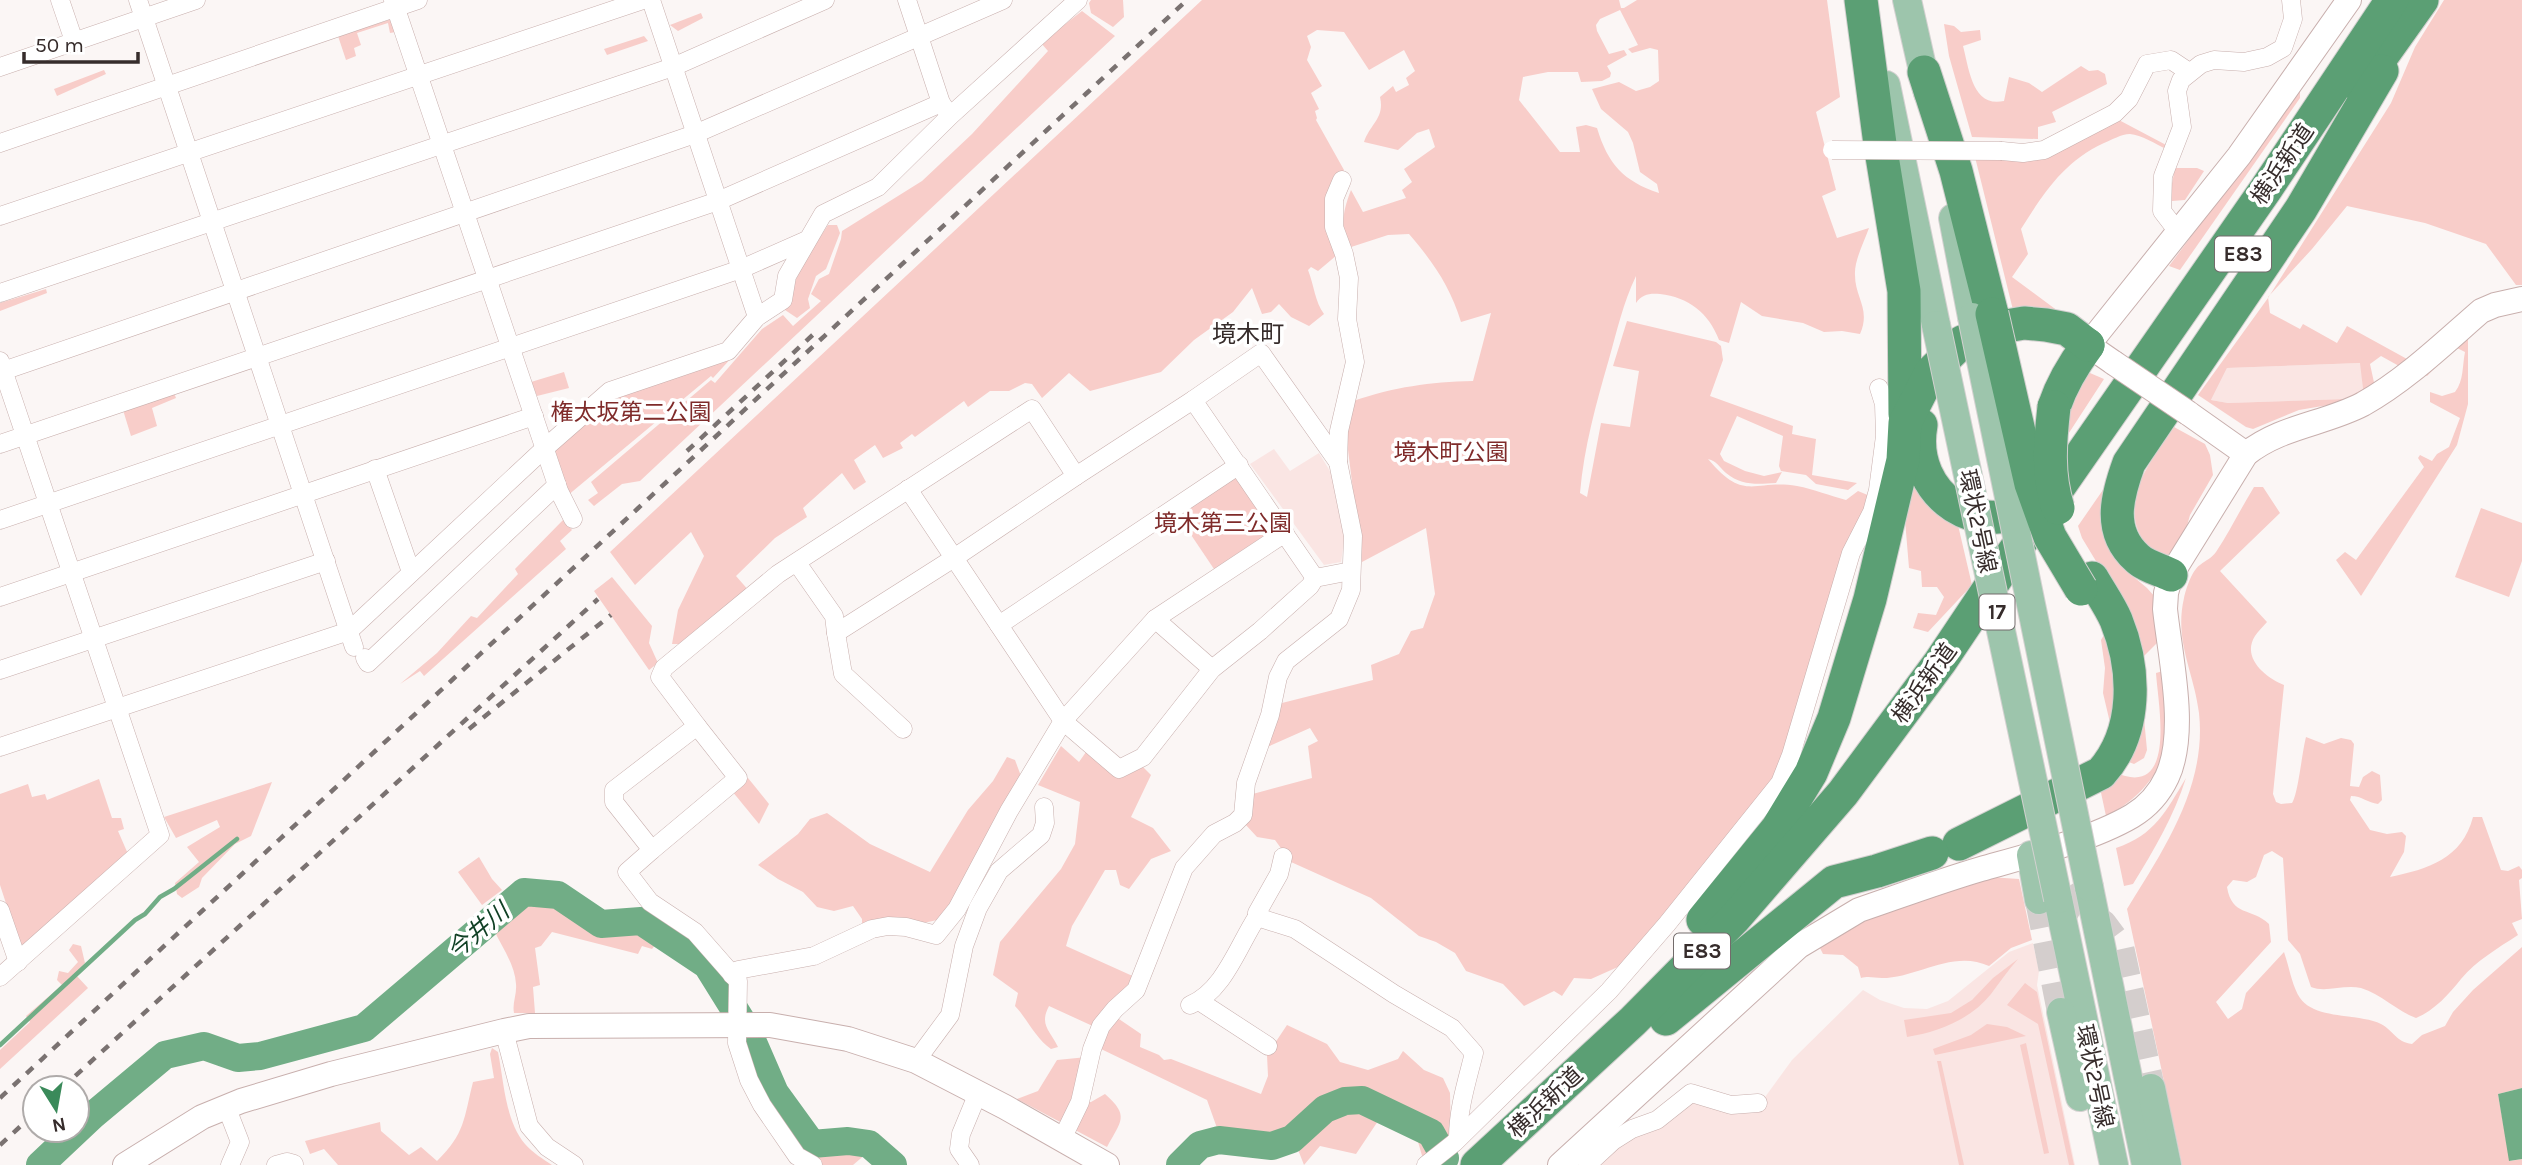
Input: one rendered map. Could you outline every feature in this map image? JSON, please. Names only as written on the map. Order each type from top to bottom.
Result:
[{"type":"highway","points":[[1479,1152],[1729,890],[1777,829],[1811,773],[1834,718],[1870,599],[1903,460],[1905,423],[1904,290],[1880,144],[1861,0]]},
{"type":"highway","name":"横浜新道","points":[[1479,1152],[1633,1021],[1773,876],[1843,793],[1940,662],[2266,189],[2392,0]]},
{"type":"highway","points":[[2171,575],[2138,560],[2121,538],[2116,518],[2118,493],[2129,463],[2301,209],[2423,0]]},
{"type":"highway","name":"横浜新道","points":[[1479,1152],[1666,1019],[1839,831],[1938,698],[2261,227],[2423,0]]},
{"type":"highway","points":[[1924,72],[1956,171],[1982,316],[2031,484],[2050,537],[2087,584]]},
{"type":"highway","points":[[1905,423],[1931,372],[1948,354],[1962,342],[1995,328],[2024,323],[2067,329],[2101,354]]},
{"type":"highway","points":[[2069,472],[2027,510],[2000,517],[1962,510],[1936,491],[1926,477],[1920,456],[1920,430],[1926,404],[1934,385],[1965,351],[1992,338],[2022,334],[2101,354]]},
{"type":"highway","points":[[1666,1019],[1834,882],[1896,852],[1943,842],[2034,807],[2102,773],[2114,759],[2127,728],[2117,656],[2052,488],[2049,447],[2054,407],[2066,376],[2101,354]]},
{"type":"main road","name":"環状2号線","points":[[1868,0],[1936,326],[2063,894],[2114,1165]]},
{"type":"main road","points":[[1907,0],[1924,72]]},
{"type":"main road","name":"環状2号線","points":[[1982,316],[2063,894],[2146,1165]]},
{"type":"main road","points":[[2044,850],[2063,894]]},
{"type":"main road","points":[[2061,1012],[2095,1165]]},
{"type":"main road","points":[[2151,1088],[2167,1165]]},
{"type":"street","points":[[60,0],[74,41]]},
{"type":"street","points":[[138,0],[303,495],[356,645],[368,663],[556,485]]},
{"type":"street","points":[[0,67],[196,0]]},
{"type":"street","points":[[0,143],[394,4],[418,0]]},
{"type":"street","points":[[0,216],[643,0]]},
{"type":"street","points":[[651,0],[757,317]]},
{"type":"street","points":[[0,293],[673,67],[825,0]]},
{"type":"street","points":[[907,0],[945,110]]},
{"type":"street","points":[[0,977],[160,835],[1,368],[695,135],[1003,0]]},
{"type":"street","points":[[0,747],[117,708],[356,645],[411,572],[610,391],[728,351],[757,317],[783,300],[787,276],[823,214],[878,187],[945,110],[1078,0]]},
{"type":"street","points":[[2178,232],[2162,211],[2164,176],[2182,127],[2177,91],[2181,80],[2201,64],[2214,60],[2245,62],[2267,57],[2283,48],[2293,19],[2291,0]]},
{"type":"street","points":[[2246,454],[2101,354],[2178,232],[2239,156],[2349,0]]},
{"type":"street","points":[[394,4],[556,485],[573,519]]},
{"type":"street","points":[[1832,150],[2023,153],[2044,150],[2115,113],[2129,99],[2147,64],[2171,60],[2189,72]]},
{"type":"street","points":[[0,444],[718,201],[945,110]]},
{"type":"street","points":[[1062,1139],[1080,1102],[1092,1049],[1101,1026],[1136,990],[1184,868],[1214,834],[1235,823],[1242,815],[1246,783],[1269,715],[1278,677],[1286,661],[1339,619],[1350,590],[1353,536],[1338,462],[1339,431],[1355,362],[1347,319],[1349,278],[1334,227],[1334,199],[1342,180]]},
{"type":"street","points":[[0,520],[741,269],[807,240]]},
{"type":"street","points":[[1560,1165],[1799,946],[1859,910],[2044,850],[2132,816],[2151,802],[2167,776],[2175,746],[2176,709],[2165,608],[2166,593],[2171,575],[2246,454],[2261,441],[2362,404],[2398,380],[2481,311],[2522,299]]},
{"type":"street","points":[[836,633],[954,558],[1261,353],[1338,462]]},
{"type":"street","points":[[1426,1165],[1479,1152],[1780,783],[1791,755],[1851,553],[1872,512],[1878,490],[1885,436],[1884,404],[1879,388]]},
{"type":"street","points":[[1193,400],[1315,578]]},
{"type":"street","points":[[813,1165],[797,1156],[762,1105],[749,1080],[737,1043],[748,1026],[738,981],[695,932],[649,902],[627,872],[738,778],[660,677],[664,668],[778,574],[1032,410],[1076,475]]},
{"type":"street","points":[[0,597],[534,416]]},
{"type":"street","points":[[999,625],[1239,466]]},
{"type":"street","points":[[376,469],[411,572]]},
{"type":"street","points":[[908,489],[1063,721],[1119,769],[1143,757],[1212,669],[1260,631],[1310,586],[1315,578],[1351,571]]},
{"type":"street","points":[[936,935],[957,909],[1009,811],[1063,721],[1155,619],[1285,533]]},
{"type":"street","points":[[0,670],[326,561]]},
{"type":"street","points":[[797,563],[834,616],[843,674],[903,729]]},
{"type":"street","points":[[1155,619],[1212,669]]},
{"type":"street","points":[[652,850],[614,802],[614,790],[697,726]]},
{"type":"street","points":[[916,1061],[950,1014],[965,943],[978,908],[999,871],[1041,835],[1045,823],[1044,807]]},
{"type":"street","points":[[1268,1046],[1195,1003],[1204,999],[1230,965],[1279,874],[1283,858]]},
{"type":"street","points":[[0,910],[18,962]]},
{"type":"street","points":[[1257,917],[1295,929],[1394,994],[1452,1028],[1474,1053],[1467,1088],[1458,1114],[1479,1152]]},
{"type":"street","points":[[732,975],[738,970],[814,956],[872,929],[888,926],[906,927],[965,943]]},
{"type":"street","points":[[125,1165],[202,1117],[226,1107],[331,1074],[504,1031],[529,1026],[748,1026],[795,1028],[838,1036],[916,1061],[1107,1165]]},
{"type":"street","points":[[504,1031],[529,1126],[547,1147],[574,1165]]},
{"type":"street","points":[[970,1165],[959,1149],[961,1134],[978,1093]]},
{"type":"street","points":[[1587,1165],[1613,1141],[1632,1129],[1657,1120],[1690,1093],[1731,1105],[1758,1102]]},
{"type":"street","points":[[226,1107],[240,1142],[230,1165]]},
{"type":"shaded area","points":[[2361,363],[2363,389],[2345,399],[2228,403],[2211,400],[2227,368]]},
{"type":"shaded area","points":[[1274,449],[1290,471],[1319,453],[1336,481],[1345,535],[1341,562],[1324,565],[1250,464]]},
{"type":"shaded area","points":[[2033,943],[2039,971],[2037,985],[2075,1165],[1583,1165],[1686,1093],[1760,1104],[1792,1060],[1863,990],[1880,1000],[1904,1008],[1927,1009],[1948,1001],[2009,952]]},
{"type":"shaded area","points":[[2522,1088],[2522,1159],[2509,1161],[2498,1094]]},
{"type":"green space","points":[[1091,0],[1123,0],[1124,17],[1113,27],[1091,13]]},
{"type":"green space","name":"境木町公園","points":[[1202,0],[1619,0],[1621,8],[1624,8],[1637,0],[1827,0],[1840,97],[1816,112],[1836,190],[1822,196],[1837,238],[1869,228],[1855,270],[1864,317],[1860,334],[1824,332],[1803,323],[1762,316],[1741,302],[1729,343],[1719,340],[1703,314],[1680,299],[1650,294],[1636,303],[1636,276],[1627,296],[1595,409],[1580,493],[1587,497],[1601,423],[1630,427],[1639,371],[1613,366],[1627,321],[1716,342],[1721,346],[1723,360],[1710,396],[1793,426],[1792,434],[1816,439],[1812,475],[1857,483],[1848,490],[1816,484],[1806,475],[1781,471],[1779,466],[1783,436],[1737,416],[1720,454],[1724,461],[1764,476],[1782,472],[1776,483],[1750,483],[1732,477],[1708,459],[1731,481],[1750,486],[1797,486],[1846,500],[1858,491],[1870,496],[1864,516],[1850,535],[1840,565],[1794,763],[1629,962],[1591,979],[1574,978],[1562,996],[1554,991],[1524,1006],[1503,984],[1466,971],[1455,953],[1419,936],[1371,898],[1291,862],[1275,840],[1257,837],[1245,824],[1249,795],[1312,778],[1308,746],[1318,741],[1310,728],[1265,748],[1282,703],[1373,680],[1371,665],[1399,654],[1411,631],[1423,628],[1435,594],[1426,528],[1362,562],[1347,442],[1350,400],[1412,386],[1473,381],[1491,313],[1461,322],[1440,275],[1409,234],[1388,235],[1348,248],[1344,219],[1351,190],[1363,212],[1406,198],[1402,190],[1412,182],[1404,169],[1435,147],[1429,129],[1417,133],[1398,150],[1364,142],[1379,116],[1380,97],[1393,86],[1396,92],[1409,85],[1406,78],[1415,71],[1404,50],[1369,70],[1344,32],[1317,30],[1307,36],[1311,47],[1307,60],[1322,86],[1311,93],[1319,109],[1315,111],[1316,120],[1344,170],[1337,181],[1337,255],[1318,271],[1311,267],[1308,270],[1324,314],[1309,326],[1291,317],[1279,304],[1271,312],[1262,314],[1252,288],[1233,312],[1194,340],[1161,372],[1090,391],[1069,373],[1042,398],[1032,384],[1025,383],[1009,391],[990,391],[968,407],[964,401],[915,437],[912,434],[900,443],[903,448],[883,458],[875,445],[854,460],[866,482],[854,490],[842,473],[803,508],[807,517],[775,538],[736,576],[750,592],[687,644],[672,644],[678,610],[704,556],[691,532],[635,585],[610,552]],"holes":[[[1620,10],[1638,45],[1628,49],[1632,53],[1650,48],[1658,50],[1659,81],[1636,91],[1619,82],[1592,89],[1601,109],[1628,132],[1640,172],[1657,184],[1659,193],[1626,177],[1606,152],[1597,128],[1586,125],[1576,127],[1580,152],[1560,152],[1519,100],[1523,77],[1548,72],[1578,72],[1581,82],[1602,81],[1610,77],[1607,66],[1627,55],[1624,50],[1609,54],[1597,31],[1596,25],[1600,19]]]},
{"type":"green space","points":[[2444,0],[2522,0],[2522,285],[2516,285],[2486,244],[2425,223],[2347,206],[2270,295],[2391,103],[2415,47]]},
{"type":"green space","points":[[1082,11],[1115,36],[640,481],[622,484],[594,506],[588,500],[598,493],[591,482],[711,380],[715,383],[762,329],[783,315],[793,326],[821,301],[811,294],[819,279],[829,274],[842,231],[922,181],[972,134],[1048,51],[1041,43]]},
{"type":"green space","points":[[701,13],[703,18],[678,31],[670,25]]},
{"type":"green space","points":[[392,19],[396,32],[390,33],[388,23],[357,33],[361,45],[354,48],[356,56],[346,60],[338,36]]},
{"type":"green space","points":[[1944,24],[1954,26],[1961,32],[1980,30],[1981,40],[1963,46],[1974,84],[1985,98],[1993,102],[2004,101],[2009,77],[2029,83],[2042,92],[2081,66],[2089,71],[2098,70],[2105,74],[2107,84],[2052,112],[2056,122],[2038,127],[2038,139],[1972,137],[1949,56]]},
{"type":"green space","points":[[644,36],[648,41],[607,55],[604,49]]},
{"type":"green space","points":[[104,70],[106,74],[57,96],[54,89]]},
{"type":"green space","points":[[2300,91],[2300,98],[2180,270],[2169,266]]},
{"type":"green space","points":[[2117,119],[2168,146],[2166,149],[2139,136],[2123,135],[2090,151],[2066,169],[2021,229],[2028,254],[2012,277],[2070,320],[2014,314],[1975,157],[2024,158]]},
{"type":"green space","points":[[2175,168],[2197,168],[2204,171],[2185,200],[2172,201],[2170,194]]},
{"type":"green space","points":[[828,225],[837,225],[840,233],[826,269],[816,276],[808,299],[810,308],[797,318],[785,310],[788,298],[803,266]]},
{"type":"green space","points":[[46,289],[47,293],[0,311],[0,303]]},
{"type":"green space","points":[[2268,298],[2270,313],[2300,329],[2303,324],[2337,343],[2347,326],[2407,359],[2399,366],[2381,356],[2370,364],[2375,387],[2346,402],[2299,410],[2253,429],[2246,427],[2198,395]],"holes":[[[2360,363],[2363,389],[2345,399],[2228,403],[2211,400],[2227,368]]]},
{"type":"green space","points":[[2468,333],[2468,404],[2457,445],[2361,596],[2336,560],[2345,552],[2356,560],[2424,467],[2418,458],[2420,455],[2432,461],[2437,454],[2449,447],[2460,418],[2430,402],[2430,392],[2442,396],[2455,392],[2461,378],[2465,352],[2455,347],[2427,376],[2423,373]]},
{"type":"green space","name":"権太坂第二公園","points":[[734,355],[713,378],[711,376],[567,496],[553,453],[555,446],[620,390]]},
{"type":"green space","points":[[564,372],[569,388],[537,396],[531,382]]},
{"type":"green space","points":[[2090,373],[2104,379],[2065,439],[2067,411],[2072,393],[2082,378]]},
{"type":"green space","points":[[174,393],[176,398],[152,408],[157,426],[131,436],[123,410]]},
{"type":"green space","points":[[2174,427],[2205,444],[2213,475],[2190,515],[2182,544],[2166,556],[2154,552],[2143,541],[2134,507],[2149,465]]},
{"type":"green space","points":[[1910,461],[1954,508],[1972,585],[1928,632],[1913,628],[1918,613],[1936,615],[1944,597],[1937,587],[1922,587],[1921,571],[1909,568],[1905,520]]},
{"type":"green space","points":[[2116,471],[2111,551],[2123,568],[2155,597],[2157,643],[2139,661],[2108,581],[2082,538],[2078,526]]},
{"type":"green space","name":"境木第三公園","points":[[1233,476],[1237,477],[1270,526],[1270,532],[1214,569],[1177,514]]},
{"type":"green space","points":[[2254,487],[2263,487],[2280,513],[2220,571],[2267,622],[2255,636],[2251,652],[2263,672],[2284,685],[2273,794],[2276,802],[2292,803],[2306,737],[2324,744],[2341,738],[2351,740],[2354,744],[2350,786],[2359,787],[2363,777],[2372,771],[2380,775],[2382,800],[2378,804],[2351,796],[2350,800],[2370,830],[2387,834],[2402,832],[2406,836],[2404,852],[2390,877],[2442,860],[2461,843],[2473,817],[2482,817],[2501,870],[2508,871],[2519,866],[2522,870],[2522,878],[2519,880],[2522,919],[2512,923],[2518,935],[2480,961],[2441,1001],[2416,1018],[2361,988],[2311,987],[2300,954],[2288,940],[2283,858],[2272,851],[2264,855],[2256,877],[2247,882],[2233,880],[2227,887],[2233,903],[2269,924],[2271,942],[2216,1002],[2228,1019],[2242,1009],[2246,993],[2284,952],[2295,988],[2307,1005],[2326,1013],[2381,1024],[2402,1041],[2412,1044],[2422,1035],[2445,1026],[2453,1012],[2473,990],[2522,947],[2522,1088],[2498,1094],[2510,1161],[2522,1159],[2522,1165],[2182,1165],[2127,909],[2180,816],[2196,766],[2200,740],[2199,713],[2181,628],[2186,590],[2197,567],[2216,552]]},
{"type":"green space","points":[[2481,508],[2522,523],[2522,561],[2509,597],[2455,577]]},
{"type":"green space","points":[[563,520],[572,530],[560,541],[566,549],[424,676],[420,671],[400,684],[437,653],[471,616],[477,618],[518,574],[515,569]]},
{"type":"green space","points":[[612,577],[652,626],[649,643],[658,663],[649,670],[594,591]]},
{"type":"green space","points":[[2104,635],[2120,681],[2111,727],[2103,693],[2105,668],[2101,640]]},
{"type":"green space","points":[[2163,671],[2168,726],[2164,755],[2141,791],[2106,816],[2100,788],[2114,772],[2134,777],[2148,773],[2156,762],[2160,726],[2156,673]]},
{"type":"green space","points":[[2143,708],[2147,750],[2144,758],[2134,764],[2121,759]]},
{"type":"green space","points":[[1061,746],[1079,762],[1086,752],[1117,778],[1143,767],[1151,775],[1131,817],[1153,828],[1171,851],[1151,859],[1129,889],[1120,885],[1116,870],[1105,870],[1072,926],[1066,946],[1137,978],[1097,1028],[1049,1006],[1045,1023],[1058,1047],[1051,1049],[1015,1006],[1018,993],[993,975],[1000,942],[1061,869],[1075,844],[1080,802],[1038,785]]},
{"type":"green space","points":[[1007,757],[1015,760],[1021,776],[942,918],[913,924],[862,926],[862,919],[853,906],[834,911],[817,907],[803,892],[758,865],[798,834],[810,819],[827,813],[870,844],[930,872],[968,810],[993,781]]},
{"type":"green space","points":[[748,778],[769,804],[759,824],[732,791]]},
{"type":"green space","points":[[2186,778],[2169,819],[2148,858],[2133,884],[2124,886],[2116,848],[2150,829]]},
{"type":"green space","points":[[99,779],[112,818],[121,818],[124,829],[118,831],[128,854],[24,945],[19,943],[0,885],[0,794],[28,784],[32,797],[45,794],[47,800]]},
{"type":"green space","points":[[272,782],[251,836],[235,844],[202,878],[199,887],[182,898],[177,894],[175,883],[199,862],[187,847],[220,827],[217,820],[176,838],[164,817]]},
{"type":"green space","points":[[479,857],[502,890],[482,905],[458,872]]},
{"type":"green space","points":[[1989,877],[2019,879],[2032,940],[2011,948],[1989,966],[1976,962],[1949,962],[1895,977],[1861,978],[1858,967],[1843,955],[1823,954],[1819,946],[1869,917]]},
{"type":"green space","points":[[528,896],[559,900],[599,929],[642,927],[660,939],[652,949],[642,946],[638,954],[552,932],[541,946],[535,948],[540,985],[533,987],[535,1013],[514,1013],[515,977],[494,930]]},
{"type":"green space","points":[[73,944],[81,946],[85,963],[75,974],[88,988],[0,1069],[0,1050],[30,1022],[26,1016],[62,985],[57,980],[59,971],[68,973],[78,962],[69,950]]},
{"type":"green space","points":[[2018,959],[1991,994],[1973,1011],[1942,1028],[1907,1037],[1904,1020],[1951,1013],[1972,1000],[1993,978]]},
{"type":"green space","points":[[2025,983],[2037,992],[2074,1165],[2069,1165],[2038,1024],[2007,1005]]},
{"type":"green space","points":[[1116,1017],[1141,1034],[1140,1047],[1164,1060],[1171,1059],[1261,1094],[1268,1076],[1267,1055],[1287,1025],[1327,1044],[1340,1062],[1368,1070],[1398,1059],[1403,1051],[1424,1070],[1443,1078],[1450,1093],[1451,1138],[1423,1159],[1416,1135],[1400,1108],[1380,1118],[1356,1154],[1320,1146],[1304,1165],[1295,1142],[1272,1159],[1244,1149],[1211,1152],[1197,1165],[1170,1165],[1184,1147],[1217,1128],[1207,1100],[1101,1049],[1098,1042]]},
{"type":"green space","points":[[1987,1024],[2007,1027],[2026,1036],[1935,1055],[1933,1049],[1971,1035]]},
{"type":"green space","points":[[2026,1043],[2049,1153],[2044,1154],[2020,1045]]},
{"type":"green space","points":[[492,1048],[498,1052],[506,1100],[518,1134],[531,1150],[552,1165],[338,1165],[324,1149],[310,1154],[305,1141],[380,1122],[381,1131],[409,1155],[421,1147],[437,1161],[458,1134],[473,1082],[494,1078],[490,1054]]},
{"type":"green space","points":[[1087,1057],[1077,1103],[1091,1102],[1105,1094],[1120,1114],[1119,1125],[1107,1147],[1017,1099],[1038,1091],[1057,1060]]},
{"type":"green space","points":[[1937,1061],[1941,1061],[1964,1165],[1959,1165]]},
{"type":"green space","points":[[859,1149],[867,1153],[853,1165],[823,1165],[802,1153]]},
{"type":"waterway","points":[[0,1045],[135,920],[145,914],[160,897],[237,839]]},
{"type":"waterway","name":"今井川","points":[[40,1165],[92,1116],[165,1055],[204,1046],[238,1058],[260,1056],[364,1028],[524,892],[558,895],[601,924],[641,921],[707,965],[748,1031],[775,1093],[812,1144],[848,1141],[869,1144],[893,1165]]},
{"type":"waterway","name":"今井川","points":[[1180,1165],[1200,1145],[1219,1140],[1272,1146],[1292,1139],[1325,1109],[1345,1101],[1362,1100],[1431,1133],[1445,1158]]},
{"type":"tunnel","points":[[2065,889],[2080,911],[2103,924],[2120,947],[2151,1088]]},
{"type":"tunnel","points":[[2039,900],[2061,1012]]},
{"type":"railway","points":[[0,1098],[1187,0]]},
{"type":"railway","points":[[687,451],[818,330]]},
{"type":"railway","points":[[77,1074],[598,599]]},
{"type":"railway","points":[[469,729],[611,615]]},
{"type":"railway","points":[[0,1145],[21,1126]]},
{"type":"district","name":"境木町","points":[[1248,334]]}]
